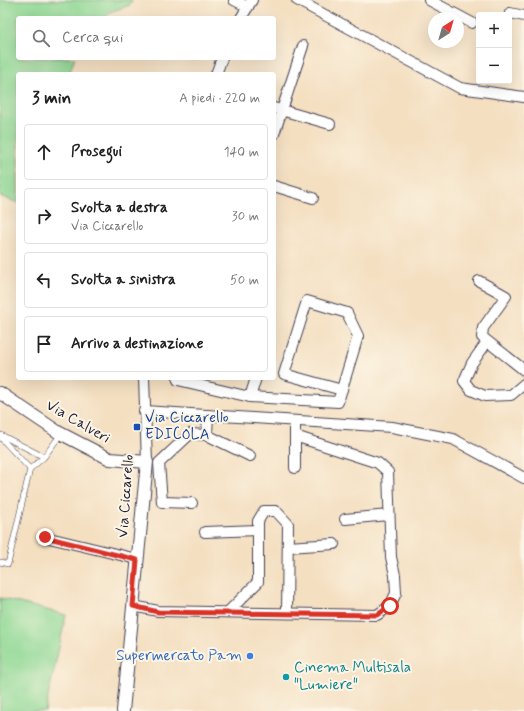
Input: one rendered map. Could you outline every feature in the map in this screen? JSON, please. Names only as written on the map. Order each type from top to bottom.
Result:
[{"type":"street","points":[[234,0],[250,4],[242,16]]},
{"type":"street","points":[[297,0],[460,88],[524,97]]},
{"type":"street","points":[[429,0],[472,23]]},
{"type":"street","points":[[512,13],[524,16]]},
{"type":"street","points":[[276,122],[278,109],[303,46]]},
{"type":"street","points":[[217,72],[221,60]]},
{"type":"street","points":[[278,109],[330,124]]},
{"type":"street","points":[[276,187],[313,198]]},
{"type":"street","points":[[479,281],[506,296],[483,328],[482,337],[524,370]]},
{"type":"street","points":[[178,380],[250,397],[338,402],[342,390],[358,336],[347,313],[307,301],[284,374],[342,390]]},
{"type":"street","points":[[487,342],[472,363],[464,381],[471,390],[485,396],[511,395],[524,384]]},
{"type":"street","name":"Via Ciccarello","points":[[123,711],[147,462],[144,380]]},
{"type":"street","points":[[250,397],[255,380]]},
{"type":"street","name":"Via Calveri","points":[[0,393],[61,434],[110,459],[147,462]]},
{"type":"street","points":[[144,410],[392,427],[453,439],[524,478]]},
{"type":"street","points":[[206,435],[208,415]]},
{"type":"street","points":[[295,421],[295,468]]},
{"type":"street","points":[[192,503],[162,502],[159,463],[190,434],[206,435],[250,456]]},
{"type":"street","points":[[133,606],[158,612],[377,615],[390,606],[396,593],[395,575],[391,557],[388,472],[378,462],[295,436]]},
{"type":"street","points":[[228,612],[258,582],[258,521],[264,511],[276,511],[288,524],[287,613]]},
{"type":"street","points":[[345,519],[389,515]]},
{"type":"street","points":[[205,532],[258,530]]},
{"type":"street","points":[[45,537],[137,560]]},
{"type":"street","points":[[288,547],[334,544]]},
{"type":"lane","points":[[0,562],[8,564],[30,469],[44,457],[61,434]]},
{"type":"lane","points":[[0,436],[44,457]]},
{"type":"lane","points":[[0,436],[30,469]]},
{"type":"green space","points":[[0,0],[132,0],[130,5],[110,12],[107,16],[16,16],[16,60],[74,60],[70,72],[16,72],[16,202],[0,196]]},
{"type":"green space","points":[[0,598],[66,615],[45,711],[0,711]]},
{"type":"place","name":"Via Ciccarello EDICOLA","points":[[137,427]]},
{"type":"place","name":"Supermercato Pam","points":[[250,656]]},
{"type":"place","name":"Cinema Multisala \"Lumiere\"","points":[[286,677]]},
{"type":"route","points":[[45,537],[137,560],[133,606],[158,612],[377,615],[390,606]]}]
